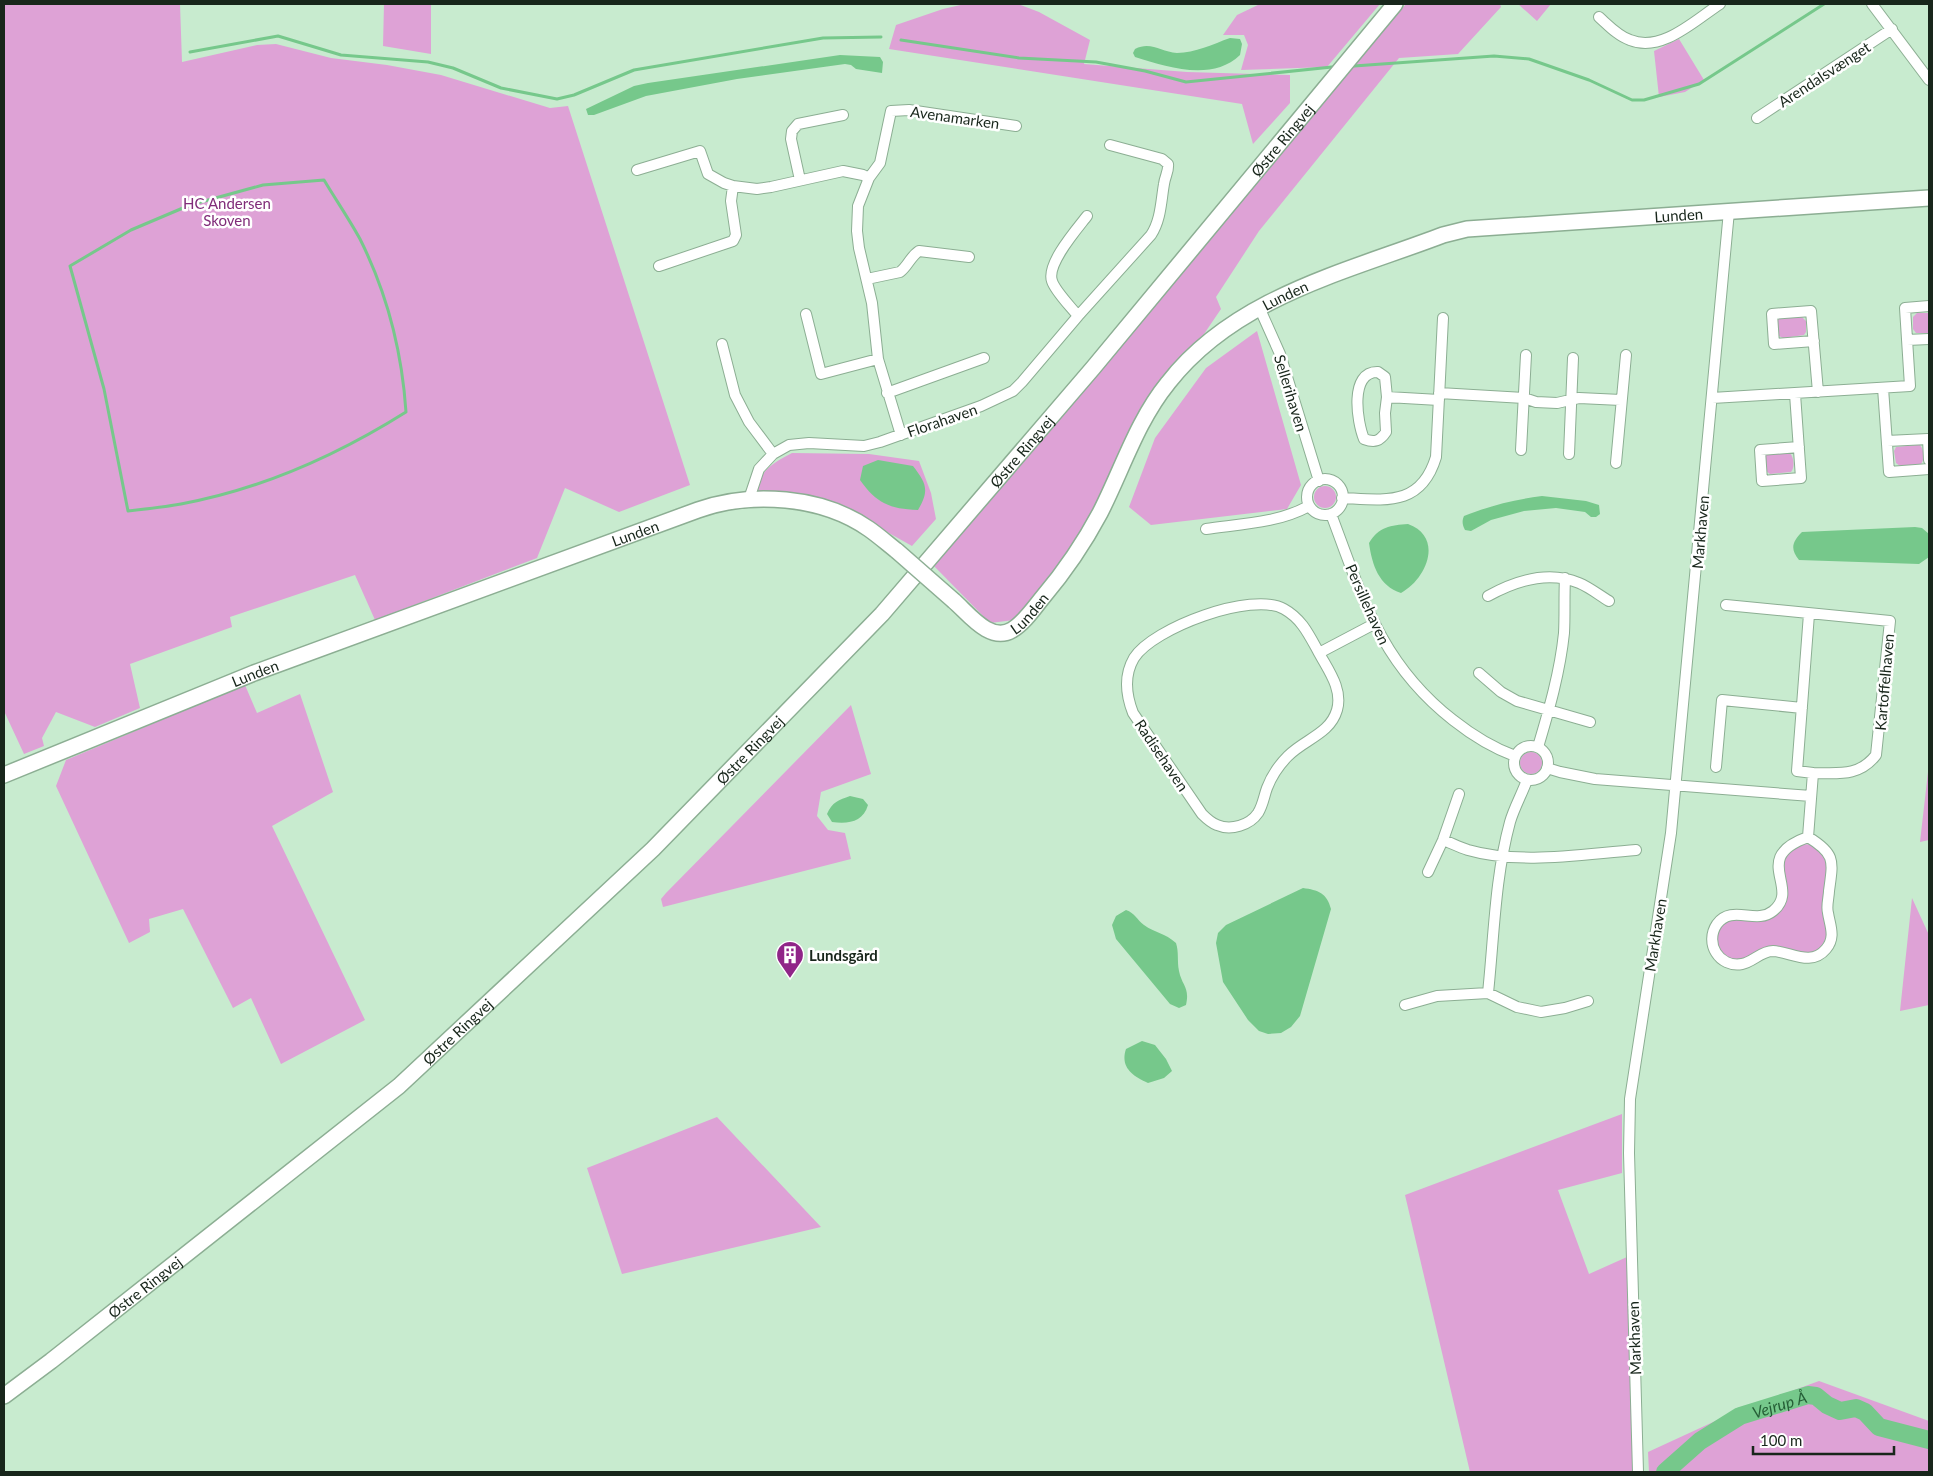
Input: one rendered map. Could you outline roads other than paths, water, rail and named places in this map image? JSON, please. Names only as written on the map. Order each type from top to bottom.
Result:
[{"type":"street","name":"Østre Ringvej","points":[[4,1396],[400,1086],[653,848],[882,614],[1093,368],[1395,4]]},
{"type":"street","points":[[1599,17],[1629,40],[1651,43],[1662,41],[1720,4]]},
{"type":"street","points":[[1872,4],[1929,80]]},
{"type":"street","name":"Arendalsvænget","points":[[1757,118],[1892,29]]},
{"type":"street","name":"Avenamarken","points":[[901,435],[878,359],[872,302],[859,248],[857,231],[858,206],[868,178],[880,163],[891,111],[909,110],[1016,126]]},
{"type":"street","points":[[800,180],[791,139],[792,131],[798,124],[843,115]]},
{"type":"street","name":"Florahaven","points":[[748,499],[759,469],[773,454],[789,445],[809,443],[864,446],[982,406],[1013,391],[1155,230],[1168,164],[1162,158],[1110,145]]},
{"type":"street","points":[[638,170],[700,151],[708,174],[733,186],[766,188],[843,171],[868,178]]},
{"type":"street","points":[[660,266],[733,241],[736,235],[730,201],[733,186]]},
{"type":"street","name":"Lunden","points":[[4,775],[254,674],[704,508],[725,502],[748,499],[786,500],[822,508],[868,528],[897,551],[986,630],[996,635],[1006,634],[1020,624],[1051,587],[1085,540],[1143,420],[1168,383],[1217,334],[1259,307],[1323,280],[1443,235],[1467,229],[1929,198]]},
{"type":"street","name":"Markhaven","points":[[1638,1472],[1629,1153],[1630,1099],[1671,833],[1729,211]]},
{"type":"street","points":[[1078,316],[1052,281],[1051,271],[1061,251],[1086,216]]},
{"type":"street","points":[[867,279],[900,272],[905,269],[913,255],[918,251],[969,257]]},
{"type":"street","points":[[1712,398],[1910,386],[1905,308],[1929,306]]},
{"type":"street","name":"Sellerihaven","points":[[1259,307],[1280,354],[1319,481]]},
{"type":"street","points":[[1814,341],[1774,344],[1772,314],[1811,311],[1814,341],[1818,392]]},
{"type":"street","points":[[806,314],[821,374],[878,359]]},
{"type":"street","points":[[1342,498],[1389,500],[1402,497],[1422,483],[1430,473],[1436,456],[1443,318]]},
{"type":"street","points":[[1907,340],[1929,339]]},
{"type":"street","points":[[722,344],[735,395],[749,422],[773,454]]},
{"type":"street","points":[[1521,450],[1526,354]]},
{"type":"street","points":[[1616,463],[1626,355]]},
{"type":"street","points":[[887,393],[984,358]]},
{"type":"street","points":[[1569,454],[1573,358]]},
{"type":"street","points":[[1373,372],[1382,374],[1387,385],[1387,397],[1386,432],[1380,440],[1364,439],[1361,432],[1358,407],[1358,388],[1363,377],[1373,372]]},
{"type":"street","points":[[1883,388],[1889,472],[1929,469]]},
{"type":"street","points":[[1795,394],[1799,447],[1800,478],[1762,481],[1760,450],[1799,447]]},
{"type":"street","points":[[1387,397],[1524,398],[1536,402],[1557,403],[1579,398],[1621,400]]},
{"type":"street","points":[[1887,442],[1928,439],[1929,460]]},
{"type":"street","points":[[1328,480],[1337,484],[1342,493],[1342,498],[1339,508],[1331,514],[1321,514],[1312,510],[1307,496],[1314,483],[1328,480]]},
{"type":"street","points":[[1206,529],[1280,518],[1309,506]]},
{"type":"street","name":"Persillehaven","points":[[1331,514],[1374,624],[1386,646],[1410,679],[1438,708],[1470,733],[1502,752],[1516,756]]},
{"type":"street","points":[[1488,596],[1516,582],[1538,578],[1565,578],[1580,583],[1609,601]]},
{"type":"street","points":[[1538,747],[1557,679],[1564,633],[1565,578]]},
{"type":"street","name":"Radisehaven","points":[[1263,603],[1283,608],[1301,621],[1319,653],[1336,685],[1339,698],[1332,721],[1318,736],[1300,746],[1288,756],[1274,772],[1257,815],[1250,821],[1231,828],[1216,825],[1202,814],[1133,713],[1129,702],[1127,679],[1134,657],[1154,638],[1196,619],[1226,608],[1263,603]]},
{"type":"street","name":"Kartoffelhaven","points":[[1726,605],[1890,621],[1876,755],[1870,763],[1850,772],[1813,773]]},
{"type":"street","points":[[1808,837],[1813,773],[1796,771],[1809,614]]},
{"type":"street","points":[[1319,653],[1374,624]]},
{"type":"street","points":[[1479,673],[1501,692],[1516,700],[1590,722]]},
{"type":"street","points":[[1716,767],[1722,700],[1802,708]]},
{"type":"street","points":[[1525,747],[1538,747],[1547,756],[1547,768],[1538,779],[1527,780],[1520,776],[1515,768],[1516,756],[1525,747]]},
{"type":"street","points":[[1547,768],[1595,779],[1811,796]]},
{"type":"street","points":[[1488,992],[1497,888],[1502,856],[1511,820],[1527,780]]},
{"type":"street","points":[[1428,872],[1443,840],[1459,794]]},
{"type":"street","points":[[1808,837],[1824,847],[1830,855],[1832,866],[1827,912],[1832,931],[1826,949],[1820,954],[1806,959],[1782,952],[1770,951],[1744,964],[1734,964],[1720,958],[1714,951],[1711,942],[1717,923],[1727,916],[1737,914],[1754,917],[1772,913],[1782,898],[1783,888],[1778,868],[1779,858],[1785,849],[1797,841],[1808,837]]},
{"type":"street","points":[[1443,840],[1468,850],[1502,856],[1529,858],[1636,850]]},
{"type":"street","points":[[1405,1005],[1437,996],[1488,992],[1518,1007],[1541,1012],[1565,1008],[1588,1001]]},
{"type":"waterway","points":[[1354,66],[1494,56],[1529,59],[1589,80],[1632,100],[1644,100],[1699,84],[1824,4]]},
{"type":"waterway","points":[[190,52],[278,36],[341,55],[428,62],[453,68],[501,88],[557,99],[574,95],[634,70],[823,38],[881,37]]},
{"type":"waterway","points":[[901,40],[1019,58],[1096,62],[1145,71],[1186,82],[1332,67]]},
{"type":"waterway","points":[[324,180],[360,239],[378,280],[397,345],[406,412],[353,443],[298,469],[269,480],[211,498],[128,511],[104,389],[70,266],[131,230],[190,205],[263,185],[324,180]]},
{"type":"waterway","name":"Vejrup Å","points":[[1665,1472],[1700,1441],[1740,1416],[1808,1395],[1816,1396],[1827,1405],[1840,1411],[1856,1408],[1865,1412],[1879,1427],[1929,1440]]},
{"type":"place","name":"Lundsgård","points":[[790,979]]},
{"type":"park label","name":"HC Andersen Skoven","points":[[227,212]]}]
